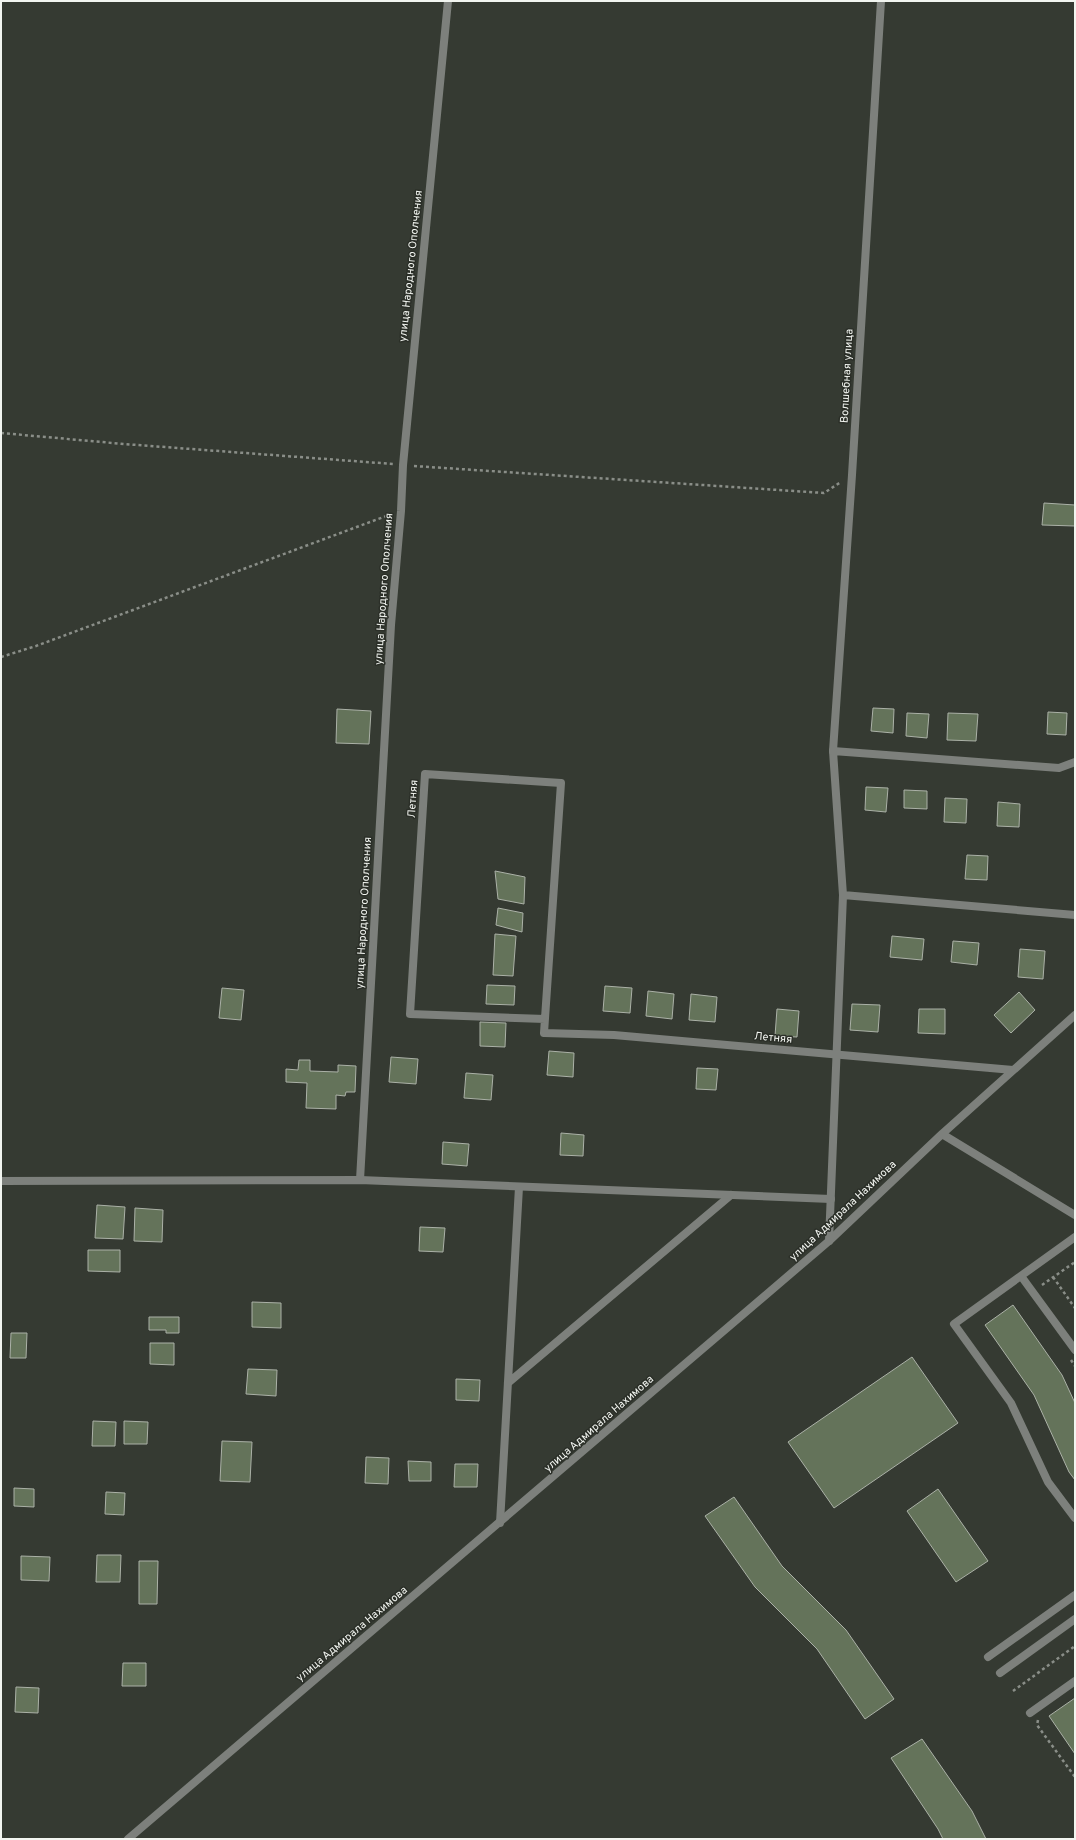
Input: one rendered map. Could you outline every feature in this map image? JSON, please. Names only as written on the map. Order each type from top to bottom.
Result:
[{"type":"street","name":"улица Народного Ополчения","points":[[360,1180],[391,632],[401,511],[402,465],[448,1]]},
{"type":"street","name":"Волшебная улица","points":[[829,1241],[843,895],[833,751],[852,475],[881,1]]},
{"type":"street","points":[[833,751],[1059,768],[1075,762]]},
{"type":"street","name":"Летняя","points":[[545,1019],[410,1014],[425,774],[561,783],[545,1019],[544,1033],[614,1035],[1013,1070]]},
{"type":"street","points":[[843,895],[1075,915]]},
{"type":"street","name":"улица Адмирала Нахимова","points":[[128,1839],[829,1241],[942,1134],[1075,1015]]},
{"type":"street","points":[[942,1134],[1075,1214]]},
{"type":"street","points":[[1,1181],[360,1180],[831,1199]]},
{"type":"street","points":[[500,1522],[519,1187]]},
{"type":"street","points":[[508,1383],[731,1196]]},
{"type":"street","points":[[1075,1237],[954,1324],[1011,1403],[1048,1482],[1075,1518]]},
{"type":"street","points":[[1021,1276],[1075,1350]]},
{"type":"street","points":[[988,1657],[1075,1595]]},
{"type":"street","points":[[1000,1673],[1075,1619]]},
{"type":"street","points":[[1030,1713],[1075,1681]]},
{"type":"path","points":[[1,433],[402,465],[824,493],[852,475]]},
{"type":"path","points":[[1,657],[43,643],[401,511]]},
{"type":"path","points":[[1033,1292],[1075,1262]]},
{"type":"path","points":[[1053,1277],[1075,1308]]},
{"type":"path","points":[[1066,1354],[1075,1366]]},
{"type":"path","points":[[1013,1691],[1075,1646]]},
{"type":"path","points":[[1041,1715],[1037,1725],[1075,1777]]},
{"type":"building","points":[[1044,503],[1075,505],[1075,526],[1042,525]]},
{"type":"building","points":[[873,708],[894,709],[893,733],[871,731]]},
{"type":"building","points":[[337,709],[371,711],[369,744],[336,743]]},
{"type":"building","points":[[1048,712],[1067,713],[1066,735],[1047,734]]},
{"type":"building","points":[[907,713],[929,714],[927,738],[906,736]]},
{"type":"building","points":[[948,713],[978,714],[976,741],[947,740]]},
{"type":"building","points":[[866,787],[888,788],[886,812],[865,810]]},
{"type":"building","points":[[904,790],[927,791],[927,809],[904,808]]},
{"type":"building","points":[[945,798],[967,799],[966,823],[944,822]]},
{"type":"building","points":[[998,802],[1020,804],[1019,827],[997,826]]},
{"type":"building","points":[[967,855],[988,856],[987,880],[965,879]]},
{"type":"building","points":[[495,871],[525,877],[524,904],[498,899]]},
{"type":"building","points":[[498,908],[523,913],[522,932],[496,925]]},
{"type":"building","points":[[495,934],[516,936],[513,976],[493,975]]},
{"type":"building","points":[[892,936],[924,939],[922,960],[890,957]]},
{"type":"building","points":[[953,941],[979,943],[977,965],[951,962]]},
{"type":"building","points":[[1020,949],[1045,951],[1043,979],[1018,977]]},
{"type":"building","points":[[487,985],[515,986],[514,1005],[486,1004]]},
{"type":"building","points":[[605,986],[632,988],[630,1013],[603,1011]]},
{"type":"building","points":[[222,988],[244,990],[241,1020],[219,1018]]},
{"type":"building","points":[[648,991],[674,994],[672,1019],[646,1016]]},
{"type":"building","points":[[1019,992],[1035,1010],[1011,1033],[994,1015]]},
{"type":"building","points":[[691,994],[717,997],[715,1022],[689,1020]]},
{"type":"building","points":[[852,1004],[880,1005],[878,1032],[850,1030]]},
{"type":"building","points":[[777,1009],[799,1011],[797,1037],[775,1036]]},
{"type":"building","points":[[919,1009],[945,1009],[945,1034],[918,1033]]},
{"type":"building","points":[[480,1022],[506,1023],[505,1047],[480,1046]]},
{"type":"building","points":[[549,1051],[574,1053],[573,1077],[547,1075]]},
{"type":"building","points":[[391,1057],[418,1059],[416,1084],[389,1082]]},
{"type":"building","points":[[299,1060],[310,1060],[310,1071],[338,1072],[338,1065],[356,1066],[355,1092],[346,1092],[345,1096],[336,1095],[336,1109],[306,1108],[307,1083],[286,1082],[286,1069],[298,1070]]},
{"type":"building","points":[[697,1068],[718,1069],[716,1090],[696,1089]]},
{"type":"building","points":[[466,1073],[493,1075],[491,1100],[464,1098]]},
{"type":"building","points":[[561,1133],[584,1135],[583,1156],[560,1155]]},
{"type":"building","points":[[443,1142],[469,1144],[467,1166],[442,1164]]},
{"type":"building","points":[[97,1205],[125,1207],[123,1239],[95,1238]]},
{"type":"building","points":[[135,1208],[163,1210],[162,1242],[134,1241]]},
{"type":"building","points":[[420,1227],[445,1228],[443,1252],[419,1251]]},
{"type":"building","points":[[88,1250],[120,1250],[120,1272],[88,1271]]},
{"type":"building","points":[[252,1302],[281,1303],[281,1328],[252,1327]]},
{"type":"building","points":[[1013,1305],[1062,1375],[1075,1403],[1075,1480],[1069,1472],[1034,1395],[985,1325]]},
{"type":"building","points":[[149,1317],[179,1317],[179,1333],[166,1333],[166,1330],[149,1330]]},
{"type":"building","points":[[11,1333],[27,1333],[26,1358],[10,1358]]},
{"type":"building","points":[[150,1343],[174,1343],[174,1365],[150,1364]]},
{"type":"building","points":[[912,1357],[958,1423],[834,1508],[788,1442]]},
{"type":"building","points":[[248,1369],[277,1370],[276,1396],[246,1394]]},
{"type":"building","points":[[456,1379],[480,1380],[479,1401],[456,1400]]},
{"type":"building","points":[[93,1421],[116,1422],[115,1446],[92,1446]]},
{"type":"building","points":[[124,1421],[148,1422],[147,1444],[124,1444]]},
{"type":"building","points":[[222,1441],[252,1442],[250,1482],[220,1481]]},
{"type":"building","points":[[366,1457],[389,1458],[388,1484],[365,1483]]},
{"type":"building","points":[[408,1461],[431,1462],[431,1481],[409,1481]]},
{"type":"building","points":[[455,1464],[478,1464],[477,1487],[454,1487]]},
{"type":"building","points":[[14,1488],[34,1489],[34,1507],[14,1506]]},
{"type":"building","points":[[938,1489],[988,1561],[956,1582],[907,1511]]},
{"type":"building","points":[[106,1492],[125,1493],[124,1515],[105,1514]]},
{"type":"building","points":[[734,1497],[782,1566],[846,1630],[894,1699],[865,1719],[817,1649],[755,1587],[705,1516]]},
{"type":"building","points":[[97,1555],[121,1555],[120,1582],[96,1582]]},
{"type":"building","points":[[21,1556],[50,1557],[49,1581],[21,1580]]},
{"type":"building","points":[[139,1561],[158,1561],[157,1604],[139,1604]]},
{"type":"building","points":[[123,1663],[146,1663],[146,1686],[122,1686]]},
{"type":"building","points":[[16,1687],[39,1688],[38,1713],[15,1712]]},
{"type":"building","points":[[1075,1698],[1075,1754],[1049,1716]]},
{"type":"building","points":[[922,1739],[972,1811],[986,1839],[943,1839],[891,1758]]}]
